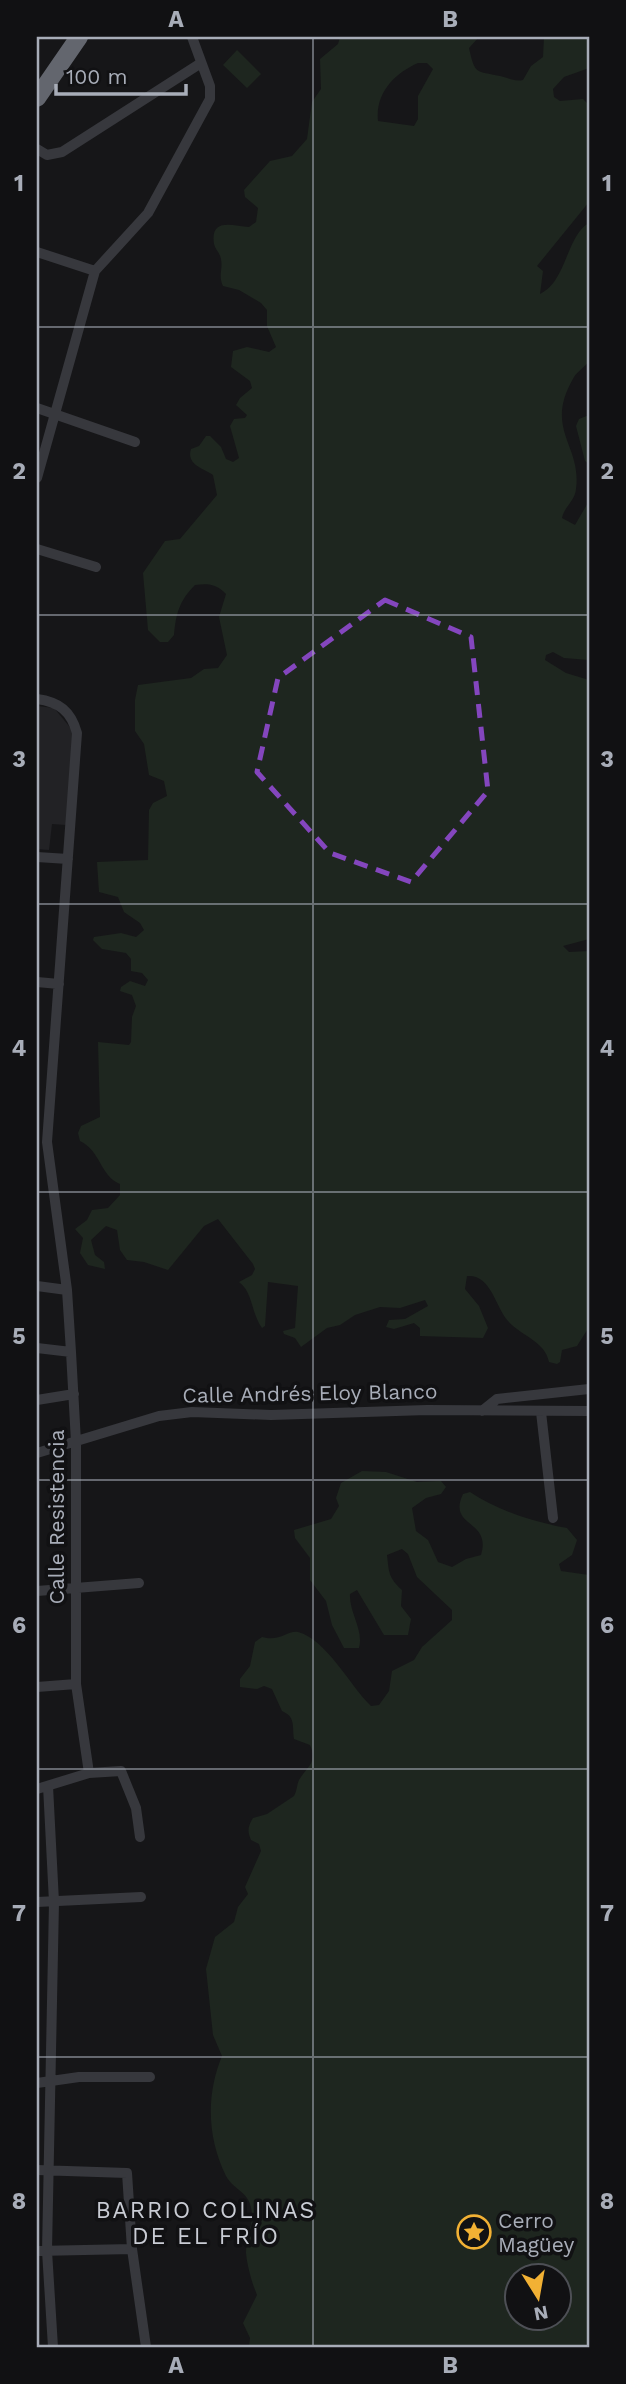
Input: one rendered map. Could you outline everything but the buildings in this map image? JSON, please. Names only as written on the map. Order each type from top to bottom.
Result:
[{"type":"highway","points":[[37,98],[79,37]]},
{"type":"street","points":[[37,478],[95,271],[148,213],[210,99],[210,86],[191,37]]},
{"type":"street","points":[[37,149],[47,155],[62,152],[201,63]]},
{"type":"street","points":[[37,252],[95,271]]},
{"type":"street","points":[[37,408],[135,442]]},
{"type":"street","points":[[37,549],[96,567]]},
{"type":"street","name":"Calle Resistencia","points":[[37,699],[64,708],[73,718],[77,733],[59,984],[42,1141],[67,1290],[76,1442],[76,1684],[89,1773]]},
{"type":"street","points":[[37,857],[68,859]]},
{"type":"street","points":[[37,982],[59,984]]},
{"type":"street","points":[[37,1286],[67,1290]]},
{"type":"street","points":[[37,1348],[71,1352]]},
{"type":"street","points":[[482,1411],[497,1399],[589,1389]]},
{"type":"street","points":[[37,1400],[74,1394]]},
{"type":"street","name":"Calle Andrés Eloy Blanco","points":[[37,1453],[159,1416],[192,1412],[271,1415],[589,1411]]},
{"type":"street","points":[[541,1412],[553,1518]]},
{"type":"street","points":[[37,1591],[139,1583]]},
{"type":"street","points":[[37,1687],[76,1684]]},
{"type":"street","points":[[37,1789],[89,1773],[121,1771],[136,1808],[140,1837]]},
{"type":"street","points":[[48,1786],[54,1902],[49,2169],[42,2251],[53,2347]]},
{"type":"street","points":[[37,1902],[141,1897]]},
{"type":"street","points":[[37,2083],[79,2077],[150,2077]]},
{"type":"street","points":[[37,2170],[126,2172],[132,2249],[146,2347]]},
{"type":"street","points":[[42,2251],[132,2249]]},
{"type":"highlighted area","points":[[385,600],[471,637],[488,791],[411,882],[330,853],[257,772],[278,678]]},
{"type":"shaded area","points":[[340,37],[479,37],[469,48],[478,70],[523,80],[531,66],[543,57],[544,37],[589,37],[589,68],[564,77],[553,89],[554,97],[560,101],[583,99],[589,105],[589,202],[537,266],[543,271],[540,294],[556,279],[575,238],[589,223],[589,361],[574,377],[565,395],[562,411],[563,424],[574,460],[576,489],[562,518],[575,525],[589,501],[589,660],[564,658],[553,652],[546,655],[545,660],[566,673],[589,680],[589,939],[563,946],[569,952],[589,951],[589,1327],[577,1346],[562,1350],[560,1362],[557,1364],[549,1362],[538,1344],[508,1321],[487,1285],[475,1277],[467,1276],[465,1289],[479,1306],[488,1328],[483,1338],[420,1336],[420,1328],[414,1323],[394,1329],[386,1327],[389,1320],[405,1319],[428,1306],[425,1300],[400,1308],[380,1307],[355,1315],[340,1325],[327,1328],[301,1347],[295,1338],[283,1331],[295,1328],[298,1286],[268,1282],[265,1326],[262,1328],[247,1291],[239,1282],[252,1275],[255,1269],[253,1264],[218,1219],[204,1226],[168,1270],[127,1260],[120,1250],[117,1230],[106,1226],[91,1240],[95,1255],[104,1262],[105,1269],[88,1265],[80,1253],[83,1238],[75,1229],[87,1220],[92,1210],[108,1208],[120,1195],[120,1184],[108,1175],[92,1151],[80,1141],[78,1133],[81,1126],[100,1117],[98,1042],[129,1045],[131,1042],[132,1017],[136,1006],[132,995],[120,991],[121,987],[130,981],[145,986],[148,980],[142,973],[131,971],[131,959],[126,953],[102,949],[93,940],[94,937],[121,933],[136,937],[144,930],[140,923],[124,912],[118,897],[99,892],[97,862],[148,860],[149,810],[153,803],[167,796],[164,781],[149,775],[144,744],[135,731],[138,685],[191,678],[204,669],[218,668],[227,655],[219,617],[226,594],[223,591],[212,585],[195,585],[179,608],[174,635],[168,642],[160,642],[148,630],[143,573],[165,541],[180,539],[217,495],[213,475],[193,462],[191,449],[199,446],[206,436],[210,436],[221,447],[226,459],[233,462],[239,458],[230,426],[234,419],[245,418],[247,415],[236,405],[252,388],[250,381],[231,367],[233,351],[247,347],[269,352],[276,347],[267,326],[267,310],[261,303],[239,290],[223,286],[221,259],[215,246],[214,235],[219,226],[249,227],[256,222],[258,208],[245,197],[244,190],[270,161],[292,156],[307,139],[312,102],[321,89],[320,59],[338,44]],"holes":[[[427,63],[433,69],[418,96],[418,119],[414,126],[378,121],[380,102],[388,85],[410,67]]]},
{"type":"shaded area","points":[[237,50],[261,74],[247,88],[223,65]]},
{"type":"shaded area","points":[[589,415],[589,464],[585,461],[576,426],[579,419]]},
{"type":"shaded area","points":[[37,706],[54,708],[73,731],[66,825],[52,824],[49,850],[37,849]]},
{"type":"shaded area","points":[[362,1471],[386,1472],[417,1482],[441,1481],[446,1487],[441,1494],[426,1498],[412,1508],[416,1531],[428,1540],[438,1562],[452,1567],[481,1555],[481,1535],[461,1513],[463,1494],[470,1492],[517,1515],[567,1528],[577,1540],[572,1555],[559,1564],[561,1571],[589,1575],[589,2347],[249,2347],[250,2338],[243,2323],[257,2295],[246,2253],[252,2215],[246,2196],[226,2176],[212,2131],[213,2086],[222,2056],[213,2035],[206,1969],[215,1937],[234,1922],[238,1907],[248,1894],[245,1887],[261,1851],[259,1844],[250,1837],[251,1821],[294,1796],[299,1780],[313,1756],[310,1745],[294,1739],[291,1719],[282,1711],[272,1689],[264,1686],[257,1689],[240,1687],[240,1679],[250,1666],[255,1642],[262,1637],[274,1638],[298,1632],[308,1636],[328,1653],[371,1706],[379,1705],[389,1691],[392,1671],[414,1660],[422,1647],[452,1620],[452,1610],[417,1577],[408,1554],[402,1549],[387,1555],[390,1574],[402,1590],[401,1606],[411,1619],[408,1635],[384,1635],[357,1590],[350,1594],[350,1601],[360,1635],[359,1648],[344,1648],[332,1625],[326,1601],[310,1580],[310,1558],[295,1538],[294,1530],[331,1519],[339,1506],[336,1498],[341,1483]]},
{"type":"place","name":"Cerro Magüey","points":[[474,2232]]},
{"type":"district","name":"BARRIO COLINAS DE EL FRÍO","points":[[206,2223]]}]
